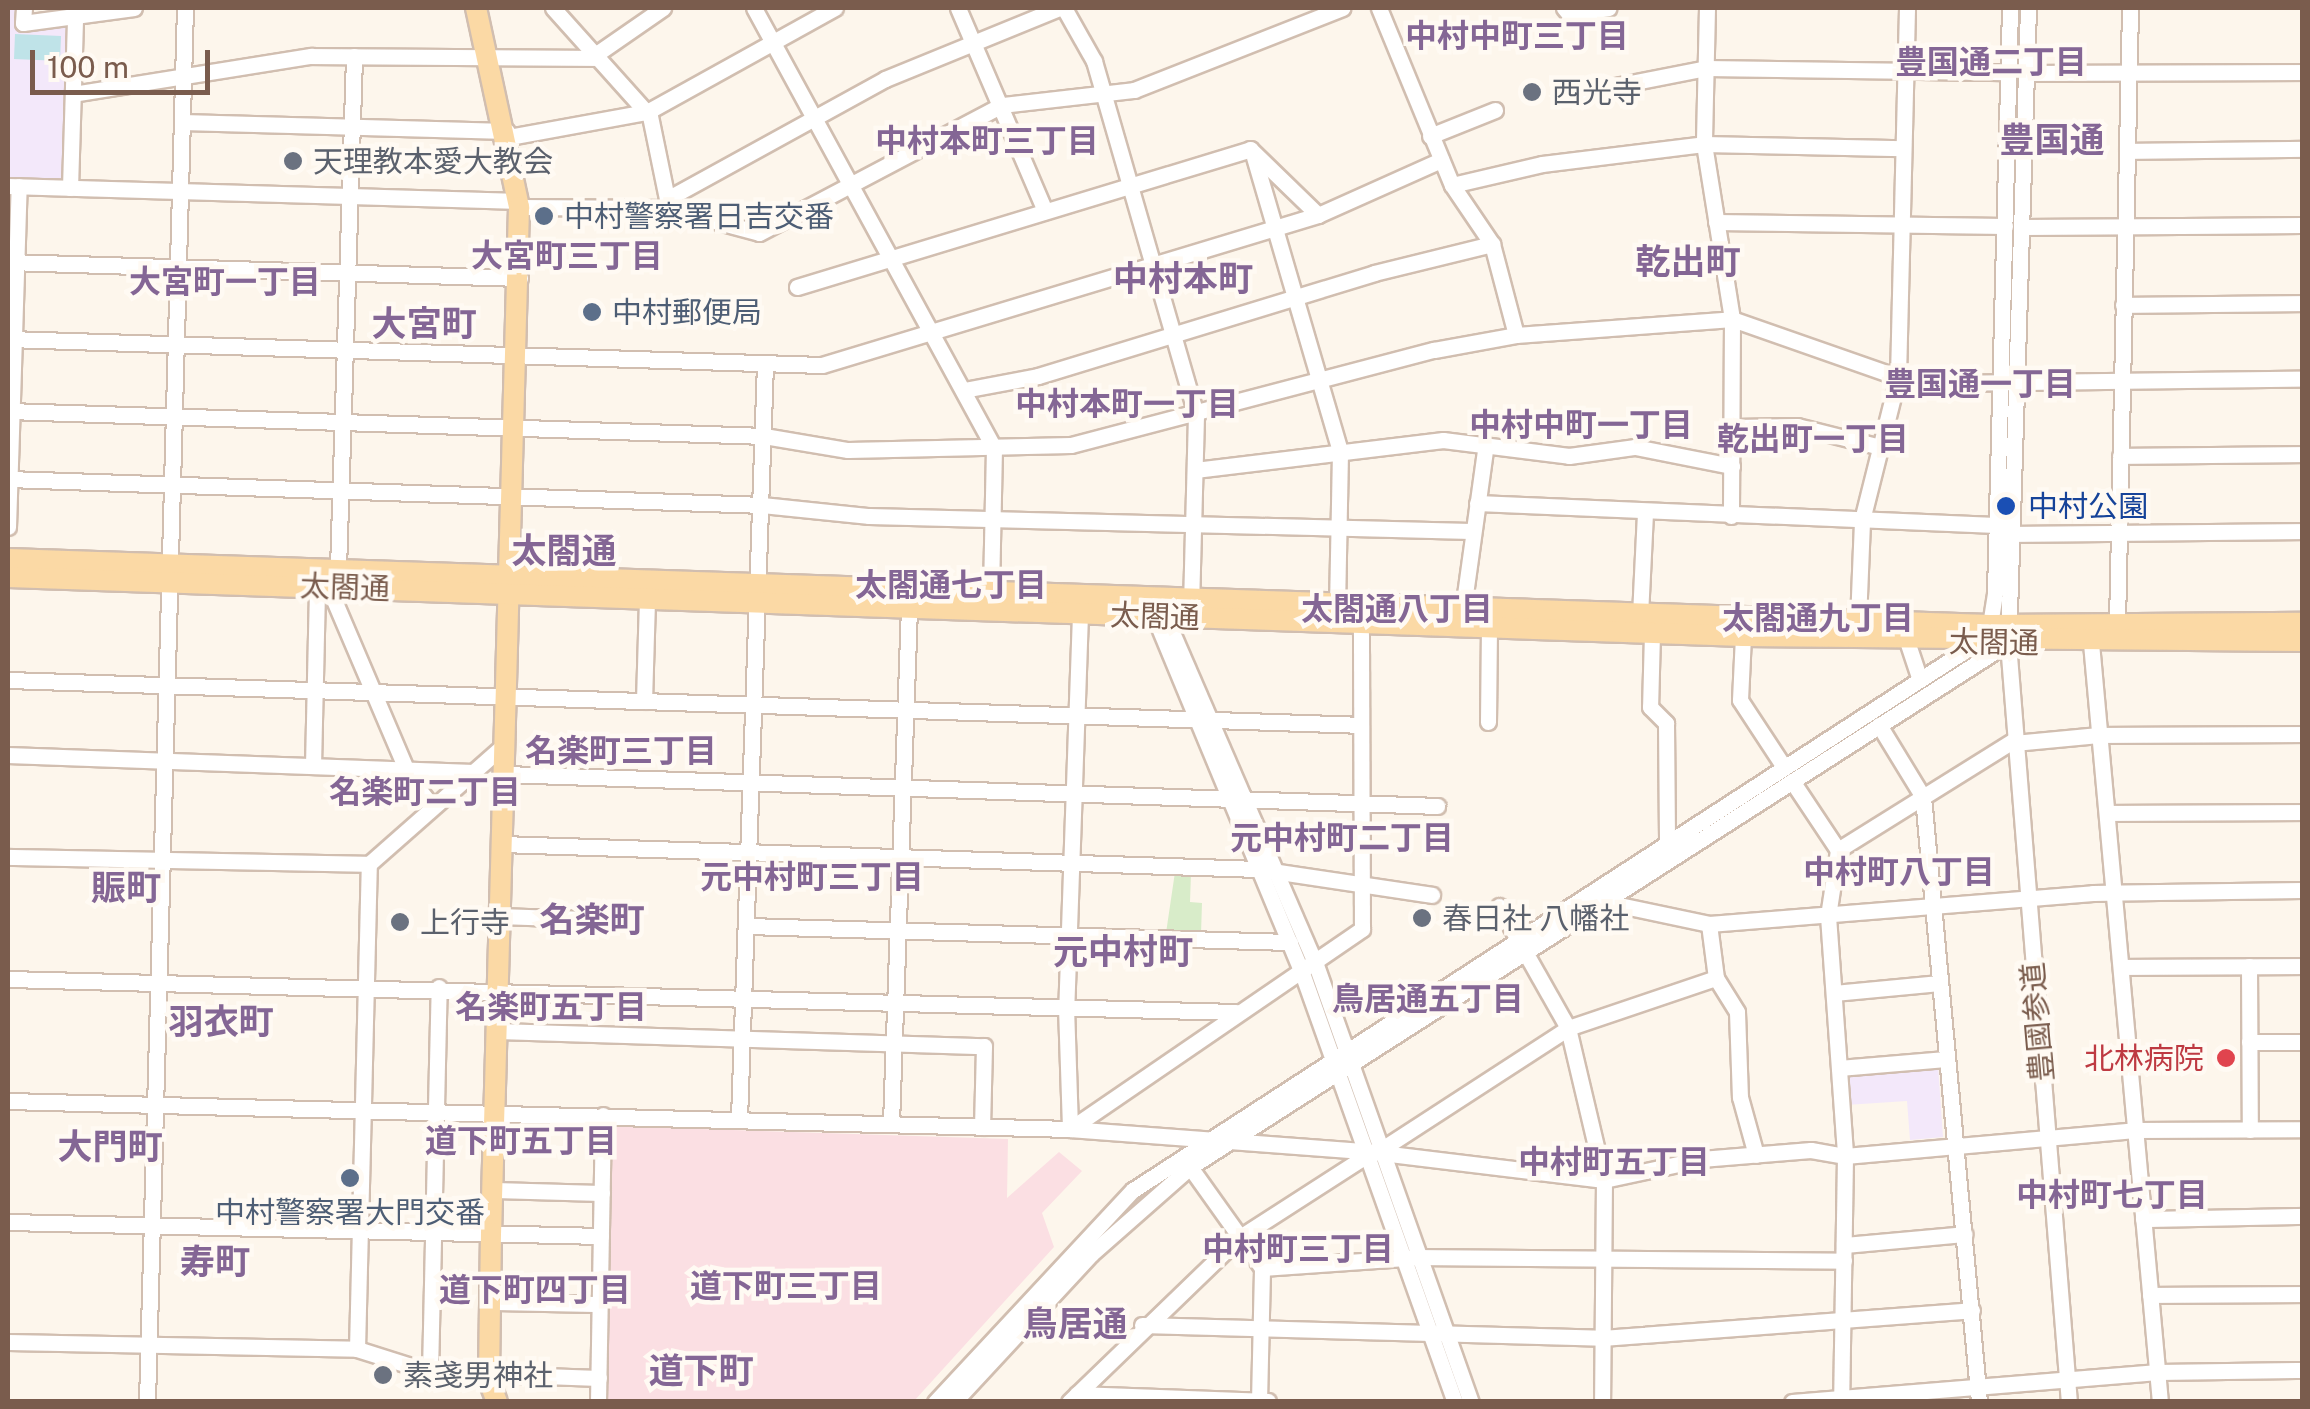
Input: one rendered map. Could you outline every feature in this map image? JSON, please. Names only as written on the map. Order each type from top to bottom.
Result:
[{"type":"main road","points":[[476,8],[508,134],[519,204],[520,356],[491,1232],[489,1374],[497,1402]]},
{"type":"main road","name":"太閤通","points":[[8,559],[165,573],[759,593],[908,608],[1160,616],[1191,609],[1337,606],[1858,621],[2091,643],[2302,641]]},
{"type":"main road","name":"太閤通","points":[[8,576],[165,573]]},
{"type":"main road","name":"太閤通","points":[[511,583],[647,598],[759,593],[991,592],[1361,624],[1906,641],[2117,624],[2302,624]]},
{"type":"street","points":[[24,8],[24,23],[134,8]]},
{"type":"street","points":[[147,1402],[165,573],[185,8]]},
{"type":"street","points":[[554,8],[647,112],[666,204]]},
{"type":"street","points":[[73,94],[311,56],[596,56],[664,8]]},
{"type":"street","points":[[754,8],[994,448],[991,592]]},
{"type":"street","points":[[182,122],[508,134],[647,112],[835,8]]},
{"type":"street","points":[[958,8],[1045,212]]},
{"type":"street","points":[[666,204],[885,79],[1061,8],[1094,61],[1196,415],[1191,609]]},
{"type":"street","points":[[8,527],[13,186],[519,204],[666,204],[759,233],[1002,105],[1134,90],[1342,8]]},
{"type":"street","points":[[1379,8],[1452,185],[1492,244],[1516,335]]},
{"type":"street","points":[[1564,8],[1569,14],[1609,8]]},
{"type":"street","points":[[1707,8],[1704,144],[1732,319],[1731,516]]},
{"type":"street","points":[[1858,621],[1862,520],[1898,378],[1907,8]]},
{"type":"street","points":[[1996,634],[2010,8]]},
{"type":"street","points":[[954,1402],[1091,1254],[1190,1167],[1514,938],[1667,842],[1879,725],[1996,634],[2014,534],[2028,8]]},
{"type":"street","points":[[2117,624],[2130,8]]},
{"type":"street","points":[[70,188],[75,16]]},
{"type":"street","points":[[314,766],[315,692],[340,489],[354,56]]},
{"type":"street","points":[[1574,94],[1706,68],[2008,72]]},
{"type":"street","points":[[2026,74],[2302,72]]},
{"type":"street","points":[[1430,136],[1495,110]]},
{"type":"street","points":[[1452,185],[1542,164],[1704,144],[1904,148]]},
{"type":"street","points":[[2126,151],[2302,149]]},
{"type":"street","points":[[796,287],[1253,152]]},
{"type":"street","points":[[1253,152],[1318,215]]},
{"type":"street","points":[[1253,152],[1340,452],[1337,606]]},
{"type":"street","points":[[10,339],[822,365],[1318,215],[1441,160]]},
{"type":"street","points":[[1716,222],[2005,226]]},
{"type":"street","points":[[2023,227],[2302,225]]},
{"type":"street","points":[[964,390],[1038,376],[1492,244]]},
{"type":"street","points":[[12,262],[177,264],[520,278]]},
{"type":"street","points":[[2123,305],[2302,303]]},
{"type":"street","points":[[9,411],[764,436],[848,450],[1071,445],[1319,380],[1516,335],[1732,319],[1898,378],[2001,382],[2302,379]]},
{"type":"street","points":[[739,1119],[765,365]]},
{"type":"street","points":[[1733,427],[1797,426],[1880,447]]},
{"type":"street","points":[[1195,470],[1443,440],[1485,450],[1569,456],[1635,447],[1732,466]]},
{"type":"street","points":[[1462,609],[1485,450]]},
{"type":"street","points":[[2120,456],[2302,454]]},
{"type":"street","points":[[8,479],[516,495],[992,519],[1471,531]]},
{"type":"street","points":[[1478,503],[1644,513],[1996,524]]},
{"type":"street","points":[[1644,513],[1640,614],[1652,633],[1650,707],[1666,724],[1667,842]]},
{"type":"street","points":[[2014,534],[2302,532]]},
{"type":"street","points":[[328,580],[406,769],[433,807]]},
{"type":"street","points":[[644,701],[647,598]]},
{"type":"street","points":[[892,1123],[908,608]]},
{"type":"street","points":[[1070,1129],[1066,1006],[1080,614]]},
{"type":"street","points":[[1160,616],[1309,966],[1440,1335],[1471,1402]]},
{"type":"street","points":[[1070,1129],[1362,929],[1361,624]]},
{"type":"street","points":[[1488,722],[1489,627]]},
{"type":"street","points":[[934,1402],[1133,1190],[1200,1141],[1605,902],[1920,680],[1996,634]]},
{"type":"street","name":"豊國参道","points":[[1996,634],[2014,742],[2069,1402]]},
{"type":"street","points":[[1742,636],[1740,700],[1838,850],[1828,916],[1845,1156],[1841,1400]]},
{"type":"street","points":[[1906,641],[1920,680]]},
{"type":"street","points":[[2091,643],[2160,1402]]},
{"type":"street","points":[[8,680],[1361,724]]},
{"type":"street","points":[[1879,725],[1923,797],[1978,1394]]},
{"type":"street","points":[[1838,850],[2014,742],[2100,735],[2302,734]]},
{"type":"street","points":[[8,857],[369,864],[505,744]]},
{"type":"street","points":[[8,756],[474,772]]},
{"type":"street","points":[[504,774],[1438,806]]},
{"type":"street","points":[[2107,814],[2302,812]]},
{"type":"street","points":[[502,844],[1267,870],[1362,881],[1432,895]]},
{"type":"street","points":[[358,1349],[369,864]]},
{"type":"street","points":[[1267,870],[1290,942],[1309,966]]},
{"type":"street","points":[[1605,902],[1709,924],[2114,892],[2302,890]]},
{"type":"street","points":[[1498,906],[1522,954],[1568,1028],[1604,1180],[1602,1402]]},
{"type":"street","points":[[499,916],[615,920]]},
{"type":"street","points":[[1709,924],[1716,978],[1737,1012],[1738,1083],[1756,1155]]},
{"type":"street","points":[[747,926],[1290,942]]},
{"type":"street","points":[[2248,966],[2250,1130]]},
{"type":"street","points":[[2122,968],[2302,966]]},
{"type":"street","points":[[1073,1398],[1142,1325],[1240,1238],[1568,1028],[1716,978]]},
{"type":"street","points":[[8,979],[497,989],[1236,1012]]},
{"type":"street","points":[[1834,992],[1940,983]]},
{"type":"street","points":[[430,1372],[438,988]]},
{"type":"street","points":[[497,1031],[984,1046],[982,1126]]},
{"type":"street","points":[[2249,1042],[2302,1042]]},
{"type":"street","points":[[1840,1068],[1946,1059]]},
{"type":"street","points":[[8,1100],[1070,1129],[1374,1152],[1604,1180],[1701,1158],[1811,1150],[1845,1156],[2134,1130],[2302,1129]]},
{"type":"street","points":[[598,1402],[603,1115]]},
{"type":"street","points":[[1190,1167],[1262,1268],[1259,1401]]},
{"type":"street","points":[[492,1190],[602,1193]]},
{"type":"street","points":[[2143,1218],[2302,1216]]},
{"type":"street","points":[[8,1222],[601,1236]]},
{"type":"street","points":[[1262,1268],[1412,1258],[1603,1260],[1844,1253],[1964,1234]]},
{"type":"street","points":[[2150,1295],[2302,1294]]},
{"type":"street","points":[[490,1302],[599,1304]]},
{"type":"street","points":[[1142,1325],[1260,1333],[1602,1338],[1972,1310]]},
{"type":"street","points":[[1440,1335],[1454,1402]]},
{"type":"street","points":[[8,1342],[358,1349],[430,1372],[599,1378]]},
{"type":"street","points":[[1792,1402],[1978,1394],[2067,1380],[2158,1372],[2302,1370]]},
{"type":"street","points":[[1073,1398],[1268,1402]]},
{"type":"shaded area","points":[[8,8],[18,8],[18,29],[71,25],[62,181],[8,180]]},
{"type":"shaded area","points":[[1938,1065],[1943,1137],[1910,1140],[1907,1101],[1846,1105],[1847,1074]]},
{"type":"shaded area","points":[[610,1126],[1008,1139],[1007,1198],[1059,1152],[1082,1171],[1042,1213],[1054,1247],[914,1401],[604,1402]]},
{"type":"green space","points":[[1175,872],[1191,873],[1190,902],[1202,903],[1201,934],[1166,933]]},
{"type":"water","points":[[15,34],[61,36],[60,61],[14,59]]},
{"type":"place","name":"西光寺","points":[[1532,92]]},
{"type":"place","name":"天理教本愛大教会","points":[[293,161]]},
{"type":"place","name":"中村警察署日吉交番","points":[[544,216]]},
{"type":"place","name":"中村郵便局","points":[[592,312]]},
{"type":"place","name":"中村公園","points":[[2006,506]]},
{"type":"place","name":"春日社 八幡社","points":[[1422,918]]},
{"type":"place","name":"上行寺","points":[[400,922]]},
{"type":"place","name":"北林病院","points":[[2226,1058]]},
{"type":"place","name":"中村警察署大門交番","points":[[350,1178]]},
{"type":"place","name":"素戔男神社","points":[[383,1375]]},
{"type":"district","name":"中村中町三丁目","points":[[1517,36]]},
{"type":"district","name":"豊国通二丁目","points":[[1991,62]]},
{"type":"district","name":"豊国通","points":[[2052,140]]},
{"type":"district","name":"中村本町三丁目","points":[[987,141]]},
{"type":"district","name":"大宮町三丁目","points":[[567,256]]},
{"type":"district","name":"乾出町","points":[[1688,262]]},
{"type":"district","name":"中村本町","points":[[1183,279]]},
{"type":"district","name":"大宮町一丁目","points":[[225,282]]},
{"type":"district","name":"大宮町","points":[[424,324]]},
{"type":"district","name":"豊国通一丁目","points":[[1980,384]]},
{"type":"district","name":"中村本町一丁目","points":[[1127,404]]},
{"type":"district","name":"中村中町一丁目","points":[[1581,425]]},
{"type":"district","name":"乾出町一丁目","points":[[1813,439]]},
{"type":"district","name":"太閤通","points":[[564,551]]},
{"type":"district","name":"太閤通七丁目","points":[[951,585]]},
{"type":"district","name":"太閤通八丁目","points":[[1397,609]]},
{"type":"district","name":"太閤通九丁目","points":[[1818,618]]},
{"type":"district","name":"名楽町三丁目","points":[[621,751]]},
{"type":"district","name":"名楽町二丁目","points":[[425,792]]},
{"type":"district","name":"元中村町二丁目","points":[[1342,838]]},
{"type":"district","name":"中村町八丁目","points":[[1899,872]]},
{"type":"district","name":"元中村町三丁目","points":[[812,877]]},
{"type":"district","name":"賑町","points":[[126,888]]},
{"type":"district","name":"名楽町","points":[[592,920]]},
{"type":"district","name":"元中村町","points":[[1123,952]]},
{"type":"district","name":"鳥居通五丁目","points":[[1428,999]]},
{"type":"district","name":"名楽町五丁目","points":[[551,1007]]},
{"type":"district","name":"羽衣町","points":[[221,1022]]},
{"type":"district","name":"道下町五丁目","points":[[521,1141]]},
{"type":"district","name":"大門町","points":[[110,1147]]},
{"type":"district","name":"中村町五丁目","points":[[1614,1162]]},
{"type":"district","name":"中村町七丁目","points":[[2112,1195]]},
{"type":"district","name":"中村町三丁目","points":[[1298,1249]]},
{"type":"district","name":"寿町","points":[[215,1262]]},
{"type":"district","name":"道下町三丁目","points":[[786,1286]]},
{"type":"district","name":"道下町四丁目","points":[[535,1290]]},
{"type":"district","name":"鳥居通","points":[[1075,1324]]},
{"type":"district","name":"道下町","points":[[701,1371]]}]
